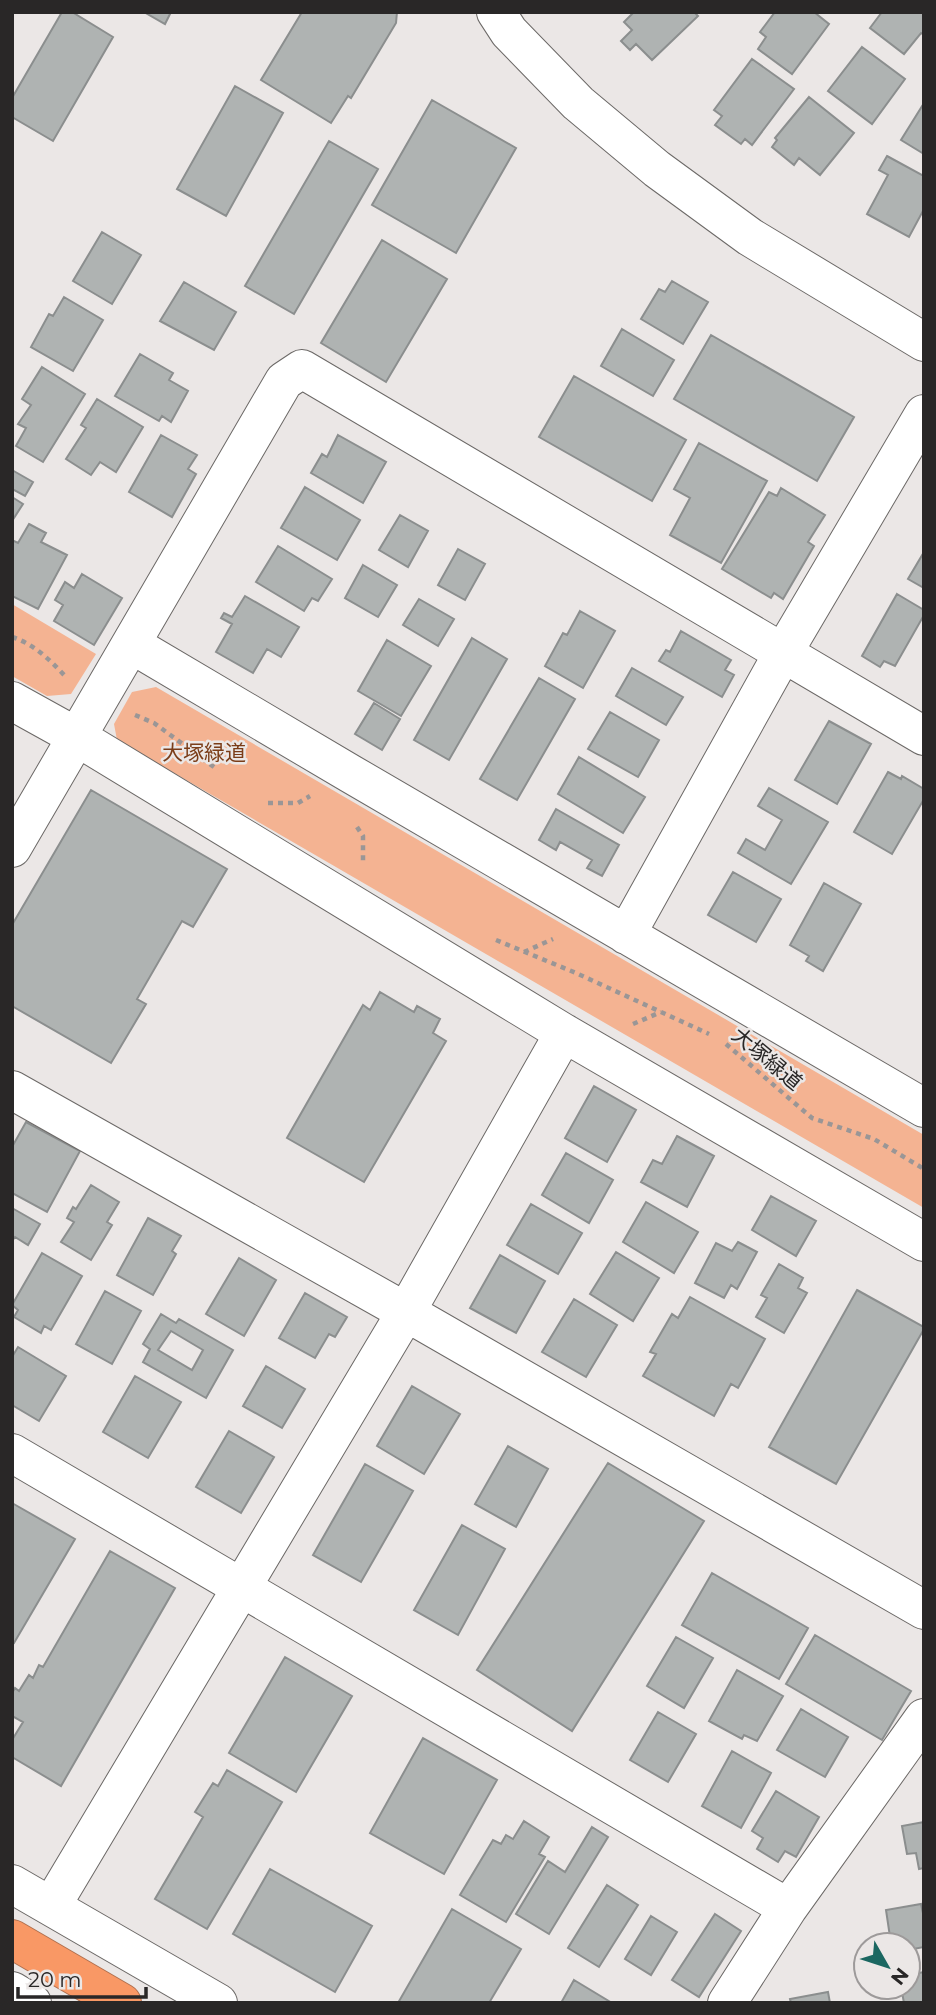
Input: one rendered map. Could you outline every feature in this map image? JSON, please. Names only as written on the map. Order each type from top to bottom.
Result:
[{"type":"highway","points":[[12,1939],[122,2003]]},
{"type":"street","points":[[496,12],[509,32],[579,103],[657,169],[750,237],[924,342]]},
{"type":"street","points":[[12,848],[284,381],[302,369],[924,736]]},
{"type":"street","points":[[626,934],[783,653],[924,414]]},
{"type":"street","points":[[131,643],[924,1108]]},
{"type":"street","points":[[12,701],[76,737],[564,1033],[924,1242]]},
{"type":"street","points":[[52,1905],[406,1312],[564,1033]]},
{"type":"street","points":[[12,1090],[406,1312],[924,1610]]},
{"type":"street","points":[[12,1453],[788,1908]]},
{"type":"street","points":[[727,2003],[788,1908],[924,1718]]},
{"type":"street","points":[[12,1884],[218,2003]]},
{"type":"street","points":[[12,1992],[32,2003]]},
{"type":"path","points":[[12,637],[46,656],[79,691],[154,723],[222,774]]},
{"type":"path","points":[[274,810],[263,803],[299,803],[320,790]]},
{"type":"path","points":[[352,818],[363,836],[363,865],[352,858]]},
{"type":"path","name":"大塚緑道","points":[[486,936],[576,973],[709,1034]]},
{"type":"path","name":"大塚緑道","points":[[721,1040],[812,1118],[874,1139],[924,1169]]},
{"type":"green space","points":[[12,604],[96,654],[71,694],[47,696],[12,676]]},
{"type":"green space","name":"大塚緑道","points":[[156,687],[924,1135],[924,1208],[117,740],[114,724],[132,692]]},
{"type":"building","points":[[62,12],[72,12],[113,37],[53,141],[12,117],[12,98]]},
{"type":"building","points":[[144,12],[171,12],[165,24]]},
{"type":"building","points":[[302,12],[397,12],[396,23],[351,98],[348,96],[331,123],[261,80]]},
{"type":"building","points":[[634,12],[694,12],[698,16],[652,60],[636,44],[630,50],[621,41],[632,30],[624,22]]},
{"type":"building","points":[[775,12],[814,12],[829,24],[792,74],[758,49],[766,37],[760,32]]},
{"type":"building","points":[[882,12],[924,12],[924,35],[921,33],[904,54],[870,28]]},
{"type":"building","points":[[862,47],[905,79],[872,124],[828,91]]},
{"type":"building","points":[[752,59],[794,89],[752,145],[745,139],[741,144],[715,125],[722,116],[714,110]]},
{"type":"building","points":[[235,86],[283,113],[226,216],[177,189]]},
{"type":"building","points":[[809,97],[854,133],[820,175],[799,158],[794,165],[772,147],[777,140],[775,138]]},
{"type":"building","points":[[432,100],[516,148],[456,253],[372,205]]},
{"type":"building","points":[[924,103],[924,154],[901,140]]},
{"type":"building","points":[[329,141],[378,169],[294,314],[245,286]]},
{"type":"building","points":[[887,156],[924,176],[924,209],[909,237],[867,214],[888,175],[879,170]]},
{"type":"building","points":[[102,232],[141,255],[112,304],[73,281]]},
{"type":"building","points":[[382,240],[447,279],[386,382],[321,343]]},
{"type":"building","points":[[672,281],[708,302],[683,344],[641,319],[659,289],[665,292]]},
{"type":"building","points":[[184,282],[236,312],[214,350],[160,321]]},
{"type":"building","points":[[64,297],[103,320],[73,371],[31,347],[49,314],[53,316]]},
{"type":"building","points":[[622,329],[674,360],[653,396],[601,366]]},
{"type":"building","points":[[711,335],[854,417],[817,481],[674,399]]},
{"type":"building","points":[[140,354],[173,373],[169,380],[188,391],[171,422],[162,416],[159,421],[115,396]]},
{"type":"building","points":[[42,367],[85,394],[43,462],[16,446],[26,428],[18,424],[31,405],[22,399]]},
{"type":"building","points":[[574,376],[686,440],[652,501],[539,437]]},
{"type":"building","points":[[97,399],[143,427],[116,472],[100,462],[91,475],[66,459],[86,428],[81,425]]},
{"type":"building","points":[[161,435],[197,455],[188,469],[196,474],[172,517],[129,492]]},
{"type":"building","points":[[338,435],[386,462],[363,503],[311,473],[322,454],[327,457]]},
{"type":"building","points":[[699,443],[767,481],[721,563],[670,535],[690,498],[674,489]]},
{"type":"building","points":[[12,470],[33,482],[25,496],[12,489]]},
{"type":"building","points":[[305,487],[360,520],[337,560],[281,528]]},
{"type":"building","points":[[781,488],[825,515],[808,542],[814,546],[783,599],[774,593],[771,598],[722,569],[769,492],[777,496]]},
{"type":"building","points":[[12,497],[23,504],[12,521]]},
{"type":"building","points":[[400,515],[428,531],[408,567],[379,550]]},
{"type":"building","points":[[29,524],[46,533],[41,542],[67,555],[38,609],[12,596],[12,540],[18,543]]},
{"type":"building","points":[[278,546],[332,579],[318,601],[312,598],[304,611],[256,582]]},
{"type":"building","points":[[458,549],[485,564],[465,600],[438,585]]},
{"type":"building","points":[[924,552],[924,588],[908,579]]},
{"type":"building","points":[[363,565],[397,585],[378,617],[345,598]]},
{"type":"building","points":[[82,574],[122,598],[94,645],[54,621],[63,605],[55,600],[65,582],[74,588]]},
{"type":"building","points":[[897,594],[924,610],[924,615],[895,666],[884,661],[880,667],[862,656]]},
{"type":"building","points":[[245,596],[299,627],[281,657],[267,649],[253,673],[216,652],[232,624],[221,618],[224,613],[232,617]]},
{"type":"building","points":[[419,599],[454,619],[438,646],[403,625]]},
{"type":"building","points":[[580,611],[615,631],[583,688],[545,666],[563,633],[567,635]]},
{"type":"building","points":[[681,631],[731,660],[725,670],[734,675],[722,697],[659,661],[666,650],[670,652]]},
{"type":"building","points":[[472,638],[507,659],[449,760],[414,740]]},
{"type":"building","points":[[387,640],[431,666],[401,716],[358,691]]},
{"type":"building","points":[[632,668],[683,697],[666,725],[616,696]]},
{"type":"building","points":[[539,678],[575,699],[517,800],[480,779]]},
{"type":"building","points":[[374,703],[400,719],[382,750],[355,734]]},
{"type":"building","points":[[610,712],[659,740],[638,777],[588,749]]},
{"type":"building","points":[[829,721],[871,744],[837,804],[795,780]]},
{"type":"building","points":[[579,757],[645,797],[623,833],[558,794]]},
{"type":"building","points":[[888,772],[901,779],[902,776],[924,789],[924,799],[892,854],[854,832]]},
{"type":"building","points":[[769,788],[828,822],[791,884],[738,853],[746,839],[765,850],[782,820],[758,806]]},
{"type":"building","points":[[91,790],[227,869],[193,927],[182,921],[137,999],[146,1004],[111,1063],[12,1006],[12,925]]},
{"type":"building","points":[[556,809],[619,845],[602,876],[587,868],[592,860],[560,842],[556,850],[539,840]]},
{"type":"building","points":[[733,872],[781,899],[756,942],[708,915]]},
{"type":"building","points":[[824,883],[861,904],[823,971],[806,961],[809,956],[790,945]]},
{"type":"building","points":[[380,992],[414,1012],[417,1006],[440,1019],[433,1033],[446,1041],[364,1182],[287,1138],[363,1005],[370,1010]]},
{"type":"building","points":[[594,1086],[636,1110],[607,1162],[565,1138]]},
{"type":"building","points":[[26,1122],[80,1151],[47,1212],[12,1193],[12,1147]]},
{"type":"building","points":[[677,1136],[714,1156],[687,1207],[641,1182],[653,1160],[662,1164]]},
{"type":"building","points":[[566,1153],[613,1180],[589,1223],[542,1195]]},
{"type":"building","points":[[91,1185],[119,1202],[107,1222],[112,1225],[91,1260],[61,1242],[74,1222],[67,1218]]},
{"type":"building","points":[[771,1196],[816,1221],[796,1256],[752,1230]]},
{"type":"building","points":[[646,1202],[698,1232],[674,1273],[623,1242]]},
{"type":"building","points":[[531,1204],[582,1233],[558,1274],[507,1245]]},
{"type":"building","points":[[12,1208],[40,1224],[28,1245],[15,1237],[12,1241]]},
{"type":"building","points":[[148,1218],[181,1236],[172,1251],[176,1254],[153,1295],[117,1275]]},
{"type":"building","points":[[738,1242],[757,1252],[737,1289],[731,1285],[724,1298],[695,1283],[716,1243],[732,1251]]},
{"type":"building","points":[[616,1252],[659,1278],[633,1321],[590,1294]]},
{"type":"building","points":[[42,1253],[82,1276],[51,1330],[44,1326],[41,1333],[14,1317],[18,1310],[12,1305]]},
{"type":"building","points":[[500,1255],[545,1281],[516,1333],[470,1308]]},
{"type":"building","points":[[239,1258],[276,1280],[244,1336],[206,1314]]},
{"type":"building","points":[[779,1264],[803,1278],[798,1288],[807,1293],[784,1333],[756,1317],[767,1298],[761,1295]]},
{"type":"building","points":[[857,1290],[924,1329],[836,1484],[769,1447]]},
{"type":"building","points":[[105,1291],[141,1311],[112,1364],[76,1344]]},
{"type":"building","points":[[305,1293],[347,1317],[335,1337],[329,1334],[315,1358],[279,1338]]},
{"type":"building","points":[[690,1297],[765,1339],[738,1388],[731,1384],[714,1416],[643,1376],[656,1354],[650,1352],[672,1314],[678,1318]]},
{"type":"building","points":[[574,1299],[617,1325],[586,1377],[542,1352]]},
{"type":"building","points":[[161,1314],[176,1323],[179,1319],[233,1350],[206,1398],[143,1362],[150,1349],[143,1344]],"holes":[[[171,1331],[203,1350],[192,1370],[158,1350]]]},
{"type":"building","points":[[18,1347],[66,1376],[39,1421],[12,1405],[12,1357]]},
{"type":"building","points":[[266,1366],[305,1389],[282,1428],[243,1406]]},
{"type":"building","points":[[135,1376],[181,1402],[148,1458],[103,1432]]},
{"type":"building","points":[[412,1386],[460,1414],[424,1474],[377,1446]]},
{"type":"building","points":[[229,1431],[274,1457],[241,1513],[196,1487]]},
{"type":"building","points":[[508,1446],[548,1469],[516,1527],[475,1504]]},
{"type":"building","points":[[608,1463],[704,1521],[572,1731],[477,1670]]},
{"type":"building","points":[[365,1464],[413,1491],[361,1582],[313,1555]]},
{"type":"building","points":[[12,1503],[75,1539],[14,1643],[12,1642]]},
{"type":"building","points":[[462,1525],[505,1549],[458,1635],[414,1610]]},
{"type":"building","points":[[110,1551],[175,1588],[61,1786],[12,1757],[12,1740],[23,1722],[12,1716],[12,1693],[15,1688],[19,1691],[29,1675],[33,1678],[39,1665],[43,1667]]},
{"type":"building","points":[[712,1573],[808,1628],[779,1679],[682,1625]]},
{"type":"building","points":[[815,1635],[911,1691],[882,1740],[786,1684]]},
{"type":"building","points":[[676,1637],[713,1658],[684,1708],[647,1686]]},
{"type":"building","points":[[285,1657],[352,1696],[296,1792],[229,1753]]},
{"type":"building","points":[[737,1670],[783,1696],[757,1741],[744,1735],[742,1739],[709,1721]]},
{"type":"building","points":[[801,1709],[848,1737],[825,1777],[777,1750]]},
{"type":"building","points":[[658,1712],[696,1734],[668,1782],[630,1760]]},
{"type":"building","points":[[423,1738],[497,1780],[444,1874],[370,1833]]},
{"type":"building","points":[[732,1751],[771,1773],[741,1828],[702,1806]]},
{"type":"building","points":[[227,1770],[282,1802],[207,1929],[155,1899],[203,1817],[195,1812],[213,1783],[218,1786]]},
{"type":"building","points":[[776,1791],[819,1817],[796,1857],[785,1851],[778,1862],[757,1849],[763,1838],[752,1831]]},
{"type":"building","points":[[524,1821],[549,1837],[539,1854],[545,1857],[506,1922],[460,1895],[493,1840],[501,1844],[506,1835],[513,1839]]},
{"type":"building","points":[[924,1822],[924,1868],[919,1869],[916,1853],[907,1854],[902,1826]]},
{"type":"building","points":[[592,1827],[608,1837],[549,1934],[516,1914],[548,1861],[565,1872]]},
{"type":"building","points":[[270,1869],[372,1926],[335,1992],[233,1934]]},
{"type":"building","points":[[607,1885],[638,1905],[599,1967],[568,1948]]},
{"type":"building","points":[[921,1904],[924,1947],[922,1931],[889,1931],[886,1910]]},
{"type":"building","points":[[452,1909],[521,1949],[489,2003],[398,2003]]},
{"type":"building","points":[[715,1914],[741,1931],[699,1997],[672,1980]]},
{"type":"building","points":[[651,1916],[677,1932],[651,1975],[625,1959]]},
{"type":"building","points":[[922,1972],[924,2003],[904,2003],[922,2001]]},
{"type":"building","points":[[574,1980],[612,2003],[561,2003]]},
{"type":"building","points":[[828,1992],[830,2003],[791,2003],[790,1999]]}]
